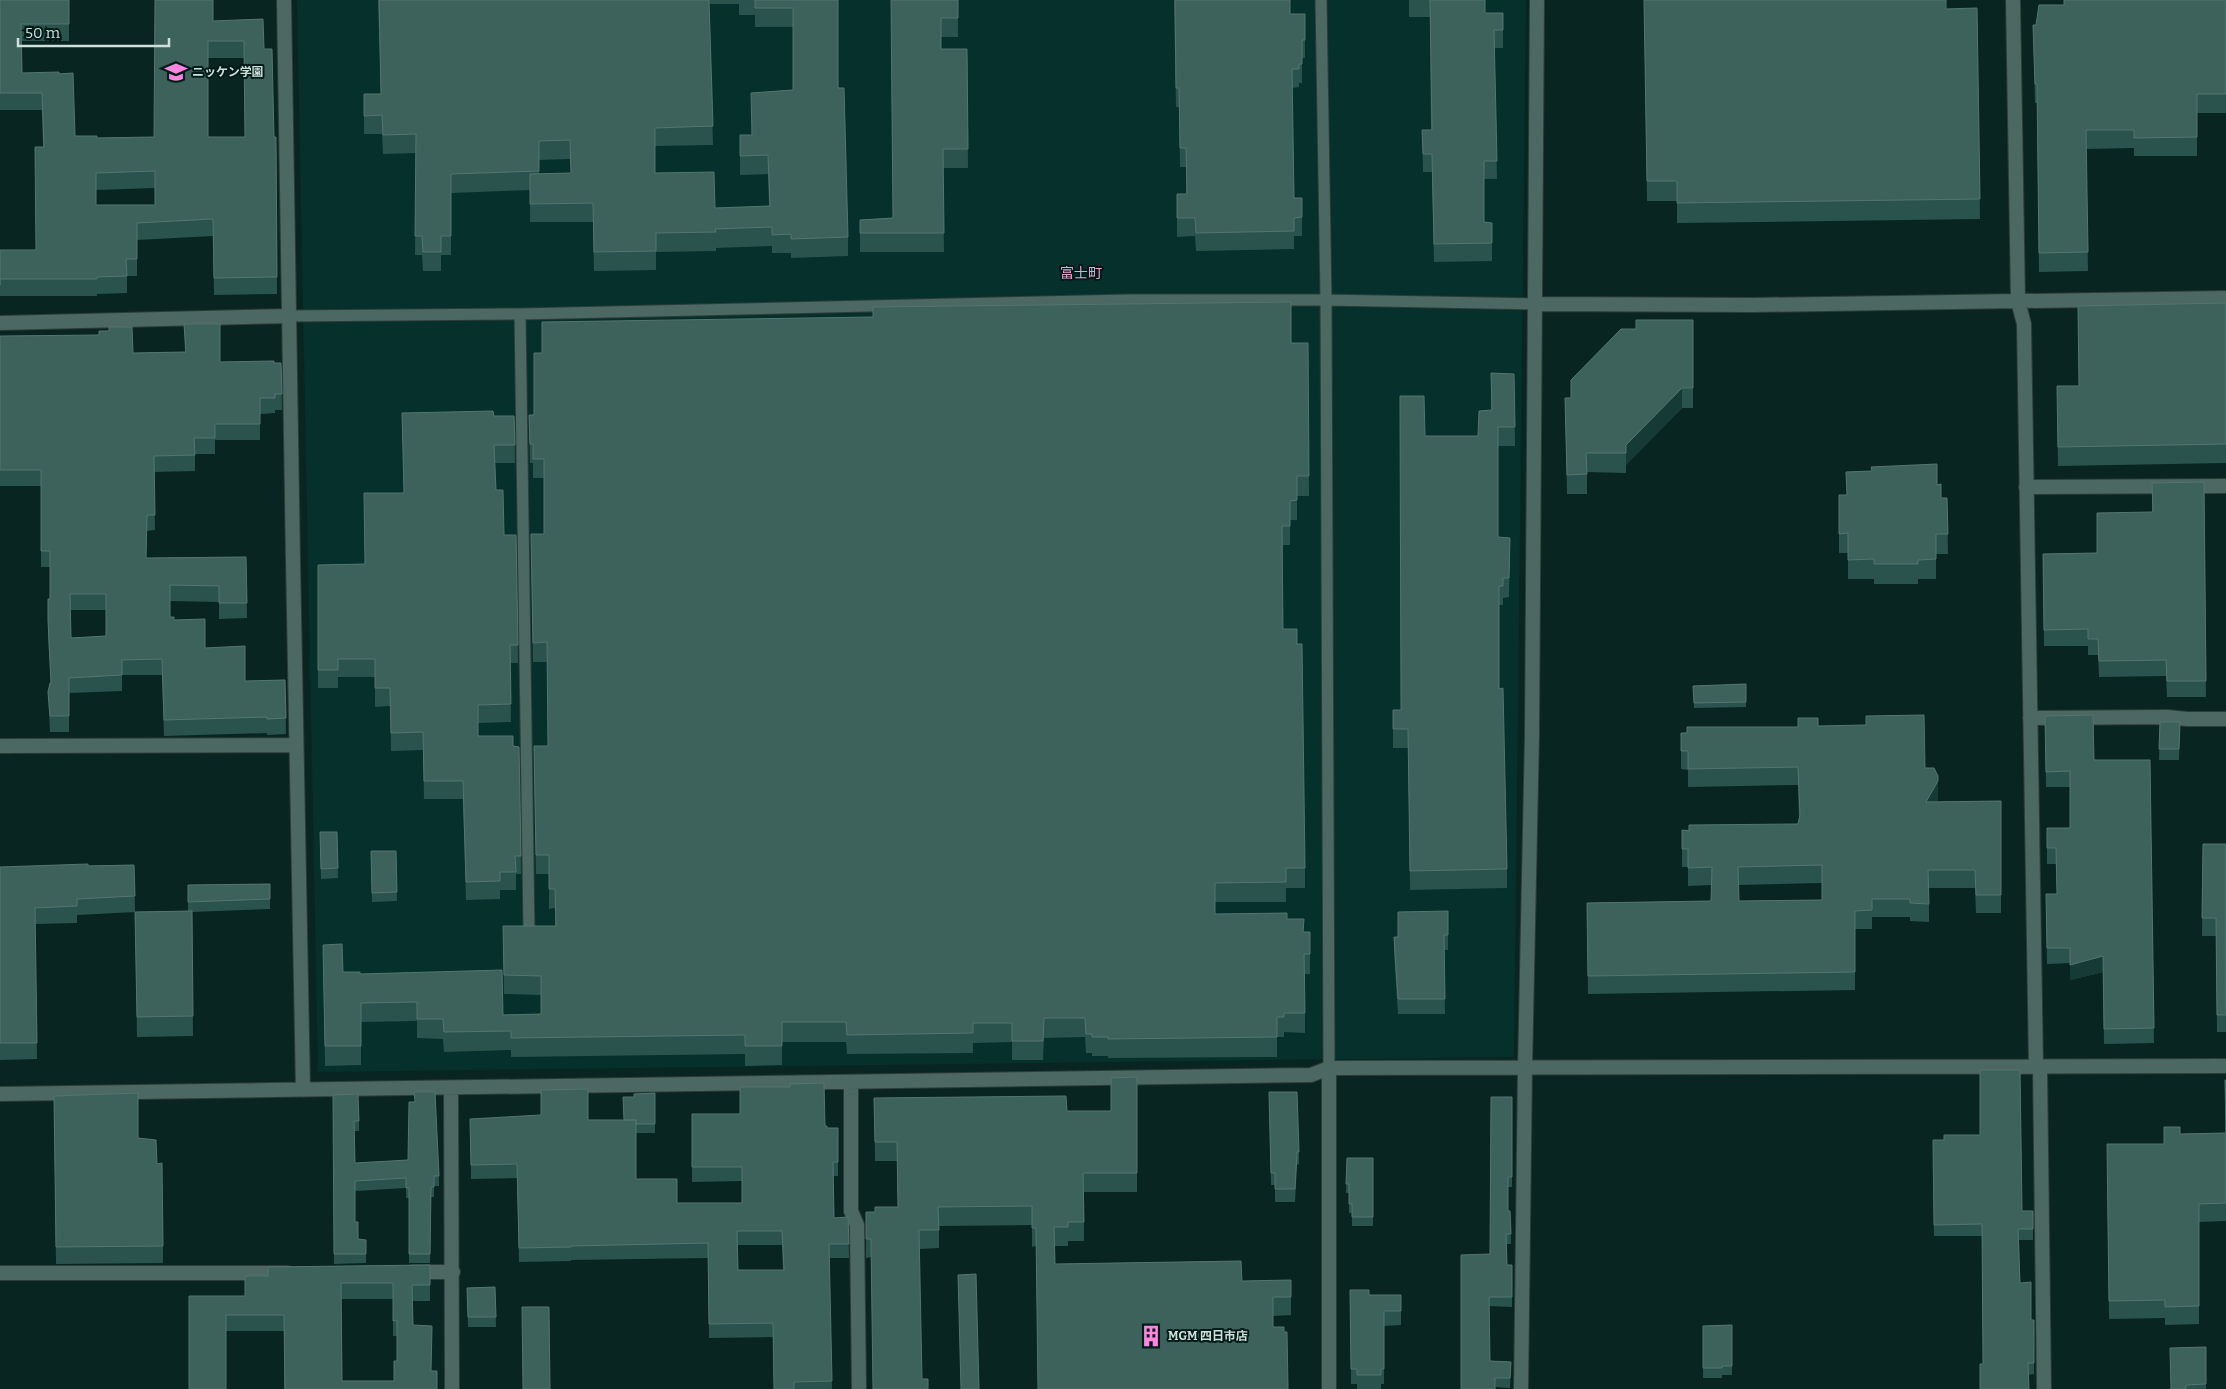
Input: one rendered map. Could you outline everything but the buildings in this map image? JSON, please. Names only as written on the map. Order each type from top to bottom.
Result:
[{"type":"street","points":[[284,0],[295,744],[303,1090]]},
{"type":"street","points":[[1522,1389],[1525,1068],[1532,734],[1534,304],[1538,0]]},
{"type":"street","points":[[2014,0],[2018,301],[2024,324],[2044,1389]]},
{"type":"street","points":[[1534,304],[1754,305],[2226,298]]},
{"type":"street","points":[[0,323],[290,316]]},
{"type":"street","points":[[2026,487],[2226,486]]},
{"type":"street","points":[[2030,718],[2167,717],[2226,719]]},
{"type":"street","points":[[0,746],[295,744]]},
{"type":"street","points":[[0,1094],[1311,1075],[1329,1068],[2226,1066]]},
{"type":"street","points":[[1329,1068],[1329,1389]]},
{"type":"street","points":[[851,1083],[851,1211],[857,1225],[860,1389]]},
{"type":"street","points":[[451,1088],[452,1389]]},
{"type":"street","points":[[0,1273],[305,1272]]},
{"type":"street","points":[[403,1272],[453,1272]]},
{"type":"lane","points":[[1322,0],[1326,300],[1329,1068]]},
{"type":"lane","points":[[290,316],[520,314],[1128,300],[1326,300],[1534,304]]},
{"type":"lane","points":[[520,314],[529,932]]},
{"type":"shaded area","points":[[297,0],[1526,0],[1514,1057],[318,1072]]},
{"type":"place","name":"ニッケン学園","points":[[176,72]]},
{"type":"place","name":"MGM 四日市店","points":[[1151,1336]]},
{"type":"district","name":"富士町","points":[[1081,273]]}]
